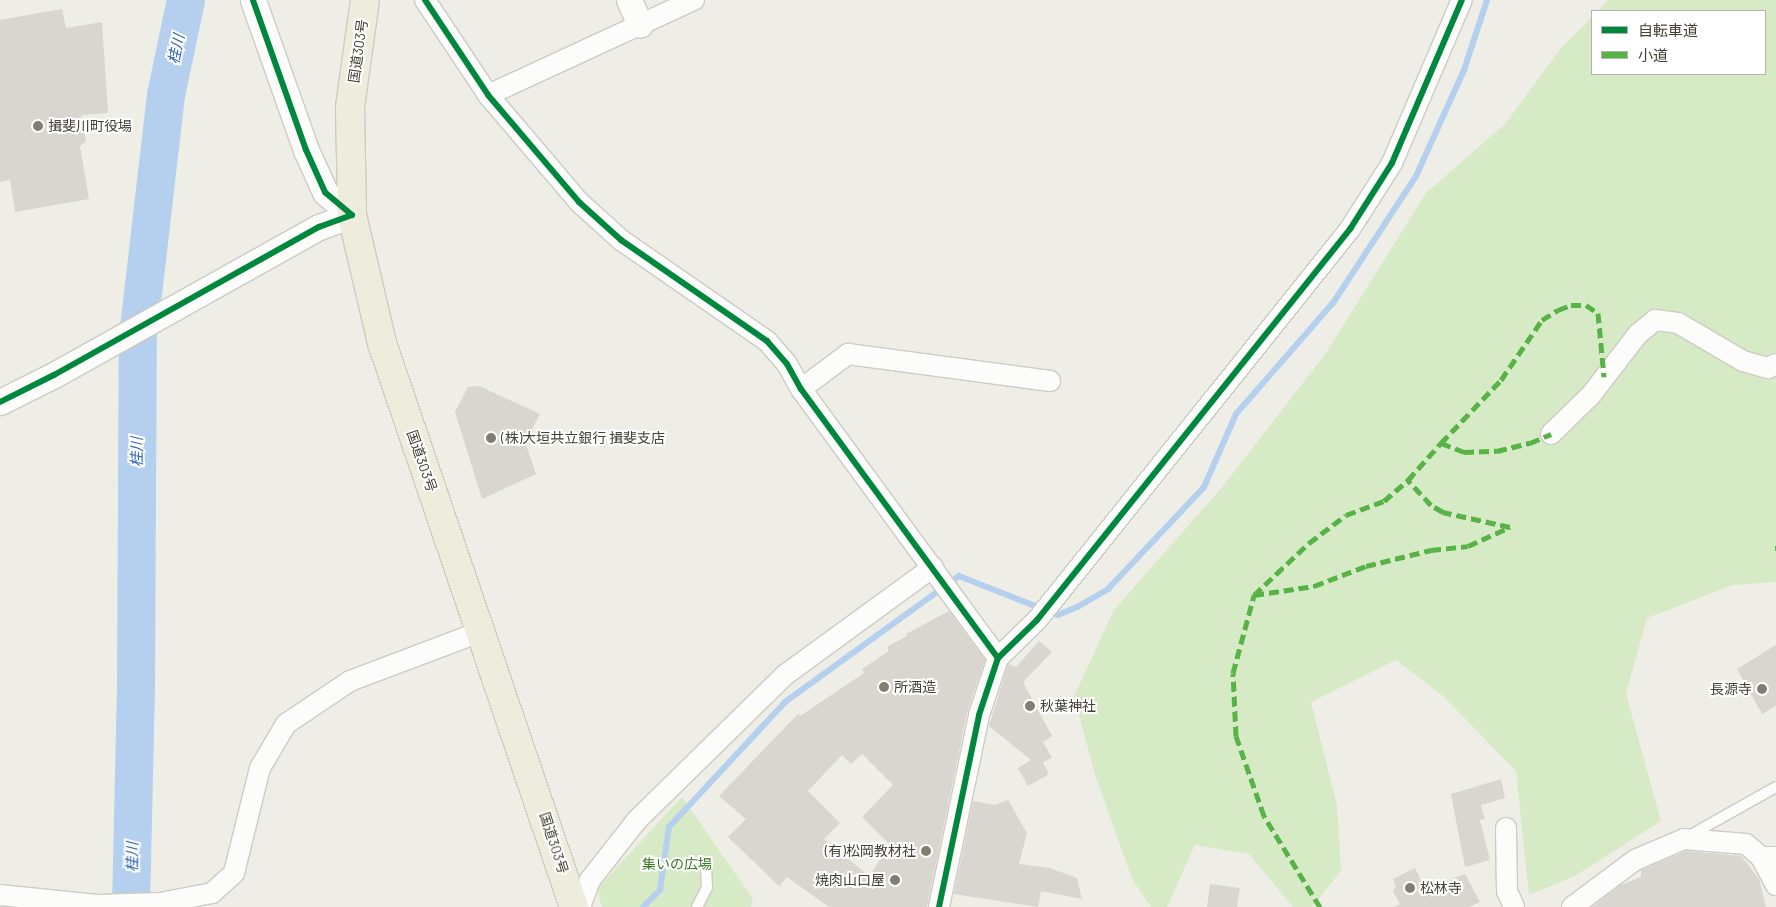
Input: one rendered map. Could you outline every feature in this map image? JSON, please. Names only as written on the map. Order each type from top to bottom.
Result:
[{"type":"highway","name":"国道303号","points":[[365,0],[350,107],[352,215],[382,343],[574,907]]},
{"type":"street","points":[[0,402],[178,307],[319,227],[352,215],[325,192],[321,184],[306,150],[253,0]]},
{"type":"street","points":[[425,0],[488,95],[579,202],[621,240],[767,341],[787,364],[801,389],[998,658]]},
{"type":"street","points":[[629,0],[640,25]]},
{"type":"street","points":[[488,95],[694,0]]},
{"type":"street","points":[[939,907],[979,715],[998,658],[1037,620],[1350,229],[1392,162],[1462,0]]},
{"type":"street","points":[[1551,434],[1590,395],[1638,334],[1655,320],[1678,324],[1743,360],[1768,368],[1776,364]]},
{"type":"street","points":[[801,389],[848,354],[1050,381]]},
{"type":"street","points":[[580,907],[590,880],[637,820],[785,675],[935,570]]},
{"type":"street","points":[[0,895],[99,905],[154,903],[212,893],[234,873],[260,768],[286,724],[300,712],[350,681],[480,632]]},
{"type":"street","points":[[1506,828],[1507,891],[1514,907]]},
{"type":"street","points":[[1572,907],[1635,860],[1684,840],[1746,844],[1768,857],[1776,884]]},
{"type":"lane","points":[[1684,840],[1776,787]]},
{"type":"lane","points":[[697,907],[708,887],[706,865]]},
{"type":"green space","points":[[1608,0],[1776,0],[1776,582],[1733,585],[1647,618],[1626,694],[1661,821],[1575,876],[1529,895],[1516,771],[1443,696],[1396,660],[1311,702],[1337,805],[1341,871],[1312,907],[1293,907],[1249,854],[1195,845],[1167,907],[1151,907],[1132,879],[1095,775],[1074,696],[1114,610],[1223,486],[1326,353],[1426,193],[1505,124],[1562,47],[1591,18],[1591,75],[1766,75],[1766,10],[1598,10]]},
{"type":"green space","name":"集いの広場","points":[[682,797],[753,899],[751,907],[602,907],[597,889]]},
{"type":"building","name":"揖斐川町役場","points":[[62,9],[66,28],[102,22],[108,113],[81,115],[86,141],[80,146],[89,199],[15,212],[10,180],[0,182],[0,20]]},
{"type":"building","points":[[479,386],[540,414],[525,442],[536,474],[482,499],[455,412],[468,387]]},
{"type":"building","points":[[949,611],[985,660],[967,713],[927,907],[829,907],[787,877],[779,886],[728,837],[746,819],[719,796],[798,714],[800,716],[864,673],[862,669],[889,651],[887,647],[907,636],[906,634]],"holes":[[[862,754],[893,785],[862,817],[890,845],[869,876],[824,839],[840,823],[808,791],[842,755],[851,764]]]},
{"type":"building","points":[[1039,641],[1052,652],[1023,682],[1052,736],[1043,742],[1052,758],[1043,762],[1049,774],[1028,786],[1018,768],[1031,760],[989,726],[1008,664],[1016,667]]},
{"type":"building","name":"長源寺","points":[[1776,645],[1776,706],[1762,714],[1737,669]]},
{"type":"building","points":[[1501,779],[1505,798],[1481,805],[1485,819],[1480,820],[1490,860],[1465,867],[1451,794]]},
{"type":"building","points":[[1008,800],[1027,833],[1019,864],[1050,868],[1077,878],[1082,899],[1041,891],[1038,907],[954,894],[973,801],[995,805]]},
{"type":"building","points":[[1686,851],[1741,856],[1759,879],[1766,907],[1592,907],[1621,885],[1641,877],[1641,870]]},
{"type":"building","points":[[1415,868],[1426,890],[1465,874],[1480,902],[1469,907],[1394,907],[1400,904],[1393,891],[1396,886],[1393,879]]},
{"type":"building","points":[[1210,884],[1240,888],[1237,907],[1207,907]]},
{"type":"waterway","name":"桂川","points":[[131,907],[136,686],[138,337],[166,95],[186,0]]},
{"type":"waterway","points":[[643,907],[660,890],[669,827],[785,702],[959,576],[1058,615],[1079,606],[1108,589],[1204,487],[1236,414],[1333,303],[1416,176],[1464,70],[1487,0]]},
{"type":"marked path","points":[[1441,443],[1501,380],[1542,320],[1558,310],[1571,305],[1586,305],[1598,313],[1604,377]]},
{"type":"marked path","points":[[1320,907],[1264,816],[1236,736],[1233,673],[1254,595],[1314,586],[1366,566],[1431,550],[1468,546],[1510,527],[1443,512],[1431,505],[1408,480],[1441,443],[1464,452],[1497,451],[1530,443],[1551,434]]},
{"type":"marked path","points":[[1254,595],[1309,543],[1346,515],[1384,501],[1408,480]]},
{"type":"cycle path","points":[[0,402],[54,375],[319,227],[352,215],[325,192],[306,150],[253,0]]},
{"type":"cycle path","points":[[425,0],[488,95],[579,202],[621,240],[767,341],[787,364],[801,389],[998,658]]},
{"type":"cycle path","points":[[939,907],[979,715],[998,658],[1037,620],[1350,229],[1392,163],[1462,0]]},
{"type":"place","name":"揖斐川町役場","points":[[38,126]]},
{"type":"place","name":"(株)大垣共立銀行 揖斐支店","points":[[491,438]]},
{"type":"place","name":"所酒造","points":[[884,687]]},
{"type":"place","name":"長源寺","points":[[1762,689]]},
{"type":"place","name":"秋葉神社","points":[[1030,706]]},
{"type":"place","name":"(有)松岡教材社","points":[[926,851]]},
{"type":"place","name":"焼肉山口屋","points":[[895,880]]},
{"type":"place","name":"松林寺","points":[[1410,888]]}]
